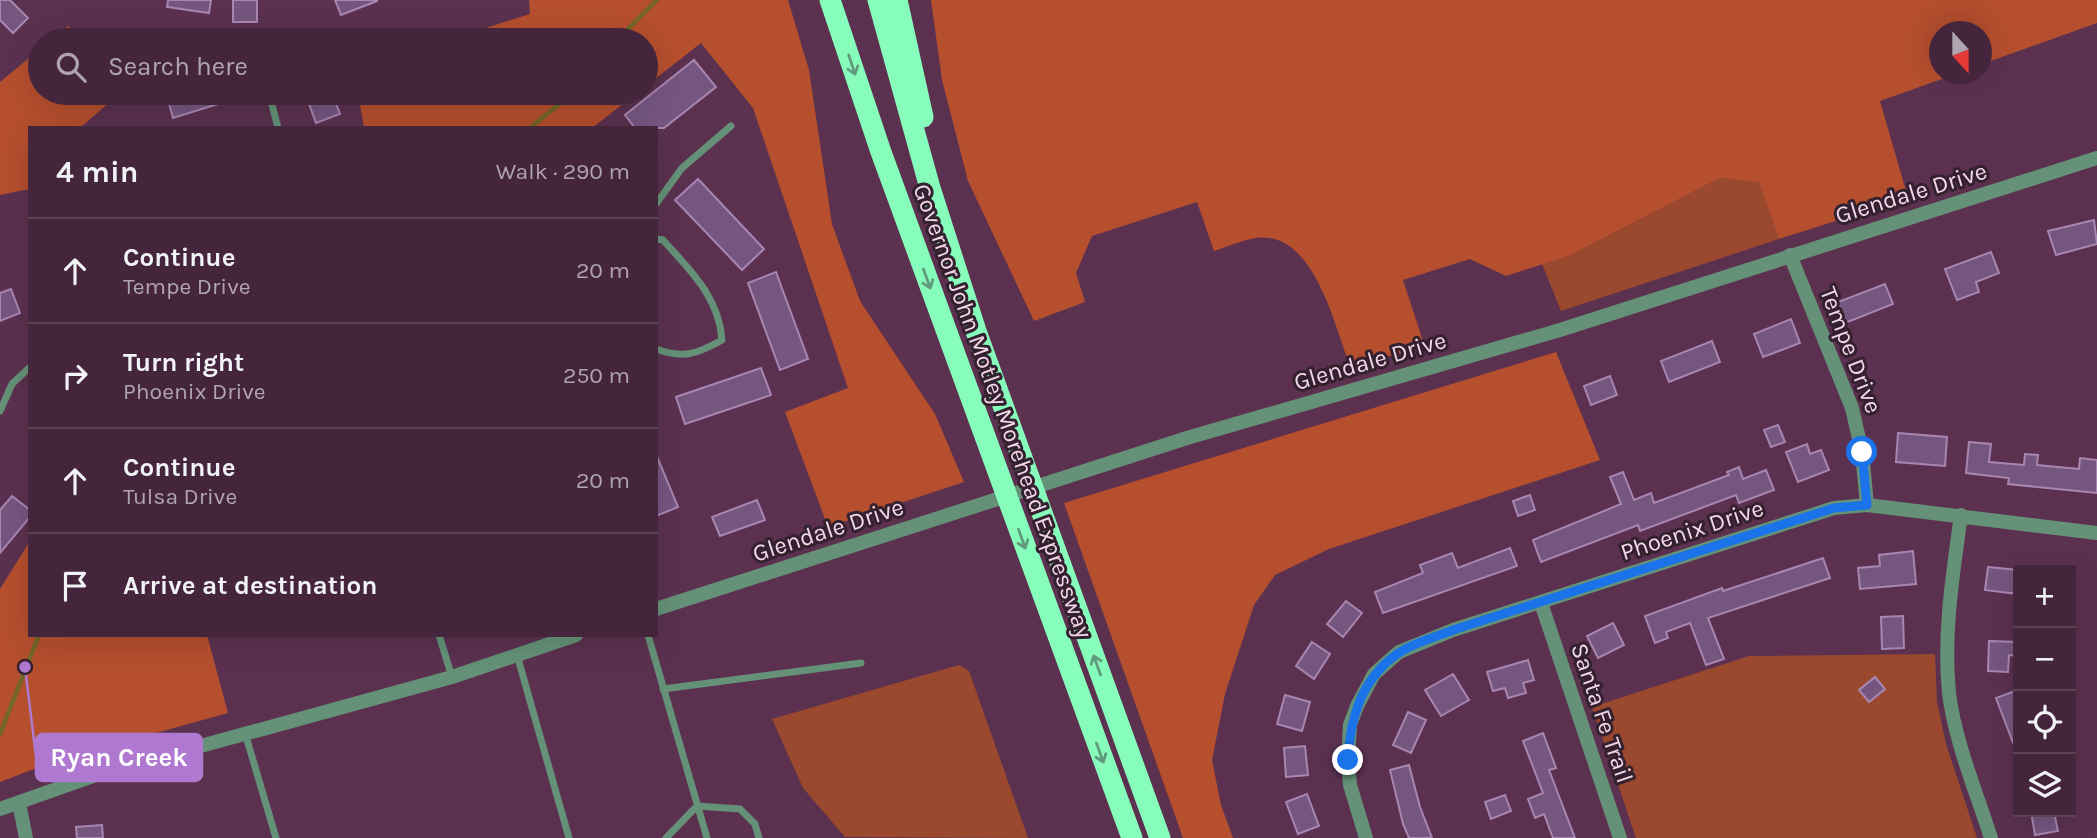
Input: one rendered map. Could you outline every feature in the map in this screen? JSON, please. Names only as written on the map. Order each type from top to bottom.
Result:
[{"type":"highway","name":"Governor John Motley Morehead Expressway","points":[[830,0],[881,152],[1132,838]]},
{"type":"highway","name":"Governor John Motley Morehead Expressway","points":[[878,0],[930,188],[976,331],[1160,838]]},
{"type":"highway","points":[[897,0],[931,151],[930,188]]},
{"type":"street","name":"Glendale Drive","points":[[658,608],[1098,466],[1560,330],[2097,158]]},
{"type":"street","name":"Tempe Drive","points":[[1790,255],[1852,408],[1862,452],[1867,505]]},
{"type":"street","name":"Phoenix Drive","points":[[1366,838],[1350,785],[1350,725],[1374,674],[1399,652],[1453,630],[1834,508],[1867,505],[2097,533]]},
{"type":"street","points":[[1961,515],[1949,609],[1950,694],[1956,729],[1991,838]]},
{"type":"street","name":"Santa Fe Trail","points":[[1541,603],[1620,838]]},
{"type":"street","points":[[0,809],[99,774],[452,677],[570,637]]},
{"type":"street","points":[[19,803],[26,838]]},
{"type":"lane","points":[[272,105],[277,126]]},
{"type":"lane","points":[[658,201],[681,168],[731,126]]},
{"type":"lane","points":[[658,239],[663,240],[706,289],[721,325],[722,340],[705,349],[677,357],[658,350]]},
{"type":"lane","points":[[0,411],[12,384],[28,369]]},
{"type":"lane","points":[[440,637],[452,677]]},
{"type":"lane","points":[[649,637],[707,838]]},
{"type":"lane","points":[[517,656],[569,838]]},
{"type":"lane","points":[[663,689],[861,663]]},
{"type":"lane","points":[[245,733],[276,838]]},
{"type":"lane","points":[[666,838],[697,806],[740,808],[755,824],[759,838]]},
{"type":"shaded area","points":[[529,0],[788,0],[809,70],[832,224],[860,301],[935,414],[964,482],[828,527],[785,412],[848,388],[753,108],[701,43],[658,77],[658,28],[486,28],[530,14]]},
{"type":"shaded area","points":[[931,0],[2097,0],[2097,23],[1992,60],[1992,21],[1929,21],[1929,84],[1880,101],[1908,198],[1779,239],[1759,182],[1720,178],[1571,255],[1506,276],[1470,259],[1403,280],[1425,347],[1350,366],[1329,305],[1307,264],[1293,249],[1276,240],[1256,238],[1214,251],[1197,202],[1092,236],[1076,273],[1085,302],[1034,321],[968,181],[942,80]]},
{"type":"shaded area","points":[[28,59],[28,105],[106,105],[82,126],[28,126],[28,189],[0,195],[0,82]]},
{"type":"shaded area","points":[[360,105],[622,105],[595,126],[364,126]]},
{"type":"shaded area","points":[[1720,178],[1759,181],[1779,239],[1561,311],[1542,264],[1571,255]]},
{"type":"shaded area","points":[[1556,352],[1600,460],[1329,549],[1275,575],[1254,605],[1225,694],[1212,760],[1221,805],[1233,838],[1183,838],[1064,503]]},
{"type":"shaded area","points":[[28,544],[28,637],[208,637],[228,713],[55,761],[0,782],[0,589]]},
{"type":"shaded area","points":[[1935,654],[1937,702],[1946,744],[1977,838],[1636,838],[1592,707],[1749,656]]},
{"type":"shaded area","points":[[959,665],[969,671],[1028,838],[845,837],[803,788],[772,719]]},
{"type":"building","points":[[0,0],[10,0],[28,18],[13,33],[0,20]]},
{"type":"building","points":[[168,0],[211,0],[209,13],[167,7]]},
{"type":"building","points":[[233,0],[257,0],[257,22],[233,22]]},
{"type":"building","points":[[335,0],[377,0],[377,1],[341,15]]},
{"type":"building","points":[[694,60],[716,87],[664,128],[633,126],[625,115],[638,105],[658,105],[658,89]]},
{"type":"building","points":[[169,105],[215,105],[173,118]]},
{"type":"building","points":[[309,105],[337,105],[340,114],[316,123]]},
{"type":"building","points":[[698,179],[764,249],[742,270],[675,200]]},
{"type":"building","points":[[2094,220],[2097,244],[2056,255],[2048,231]]},
{"type":"building","points":[[1991,252],[1999,273],[1976,282],[1979,292],[1957,300],[1945,269]]},
{"type":"building","points":[[776,272],[808,359],[780,370],[748,283]]},
{"type":"building","points":[[1885,284],[1893,304],[1845,323],[1838,302]]},
{"type":"building","points":[[11,289],[20,313],[0,321],[0,293]]},
{"type":"building","points":[[1791,319],[1800,343],[1763,357],[1754,334]]},
{"type":"building","points":[[1712,341],[1720,362],[1669,382],[1661,361]]},
{"type":"building","points":[[761,368],[771,395],[685,424],[676,397]]},
{"type":"building","points":[[1610,376],[1617,395],[1591,405],[1584,386]]},
{"type":"building","points":[[1778,425],[1785,442],[1771,447],[1764,430]]},
{"type":"building","points":[[1898,433],[1947,437],[1945,466],[1896,462]]},
{"type":"building","points":[[1969,442],[1991,444],[1989,462],[2024,465],[2025,454],[2038,455],[2037,465],[2079,469],[2080,458],[2097,460],[2097,493],[2008,484],[2009,478],[1966,473]]},
{"type":"building","points":[[1807,444],[1810,454],[1821,450],[1829,470],[1798,482],[1786,452]]},
{"type":"building","points":[[658,459],[678,507],[658,515]]},
{"type":"building","points":[[1739,467],[1743,479],[1766,470],[1774,490],[1739,503],[1736,495],[1640,531],[1638,525],[1541,562],[1533,540],[1621,504],[1610,477],[1623,472],[1634,500],[1651,493],[1654,503],[1729,475],[1727,472]]},
{"type":"building","points":[[1530,495],[1535,510],[1518,516],[1513,501]]},
{"type":"building","points":[[12,496],[28,508],[28,519],[0,553],[0,510]]},
{"type":"building","points":[[757,500],[765,520],[720,536],[712,517]]},
{"type":"building","points":[[1510,548],[1517,566],[1383,613],[1375,592],[1423,573],[1420,565],[1452,553],[1458,568]]},
{"type":"building","points":[[1913,551],[1916,584],[1860,589],[1858,568],[1880,566],[1879,555]]},
{"type":"building","points":[[1823,558],[1830,578],[1708,618],[1724,659],[1706,665],[1690,623],[1666,632],[1668,638],[1655,643],[1645,616],[1722,588],[1723,591]]},
{"type":"building","points":[[1988,567],[2013,570],[2013,593],[1985,590]]},
{"type":"building","points":[[1346,601],[1362,613],[1343,637],[1327,624]]},
{"type":"building","points":[[1903,616],[1904,648],[1882,649],[1881,617]]},
{"type":"building","points":[[1613,623],[1624,645],[1598,658],[1587,636]]},
{"type":"building","points":[[1989,641],[2013,642],[2013,655],[2009,655],[2008,672],[1988,671]]},
{"type":"building","points":[[1312,642],[1330,654],[1314,679],[1296,666]]},
{"type":"building","points":[[1528,660],[1534,680],[1523,683],[1526,693],[1508,698],[1505,688],[1493,691],[1487,672]]},
{"type":"building","points":[[1453,674],[1469,700],[1441,716],[1425,690]]},
{"type":"building","points":[[1875,677],[1885,689],[1869,702],[1859,690]]},
{"type":"building","points":[[2013,692],[2013,743],[1996,698]]},
{"type":"building","points":[[1285,695],[1310,702],[1302,731],[1277,724]]},
{"type":"building","points":[[1408,712],[1426,720],[1411,753],[1393,745]]},
{"type":"building","points":[[1543,733],[1556,768],[1549,770],[1575,838],[1553,838],[1544,814],[1535,818],[1528,799],[1543,793],[1523,741]]},
{"type":"building","points":[[1305,746],[1308,775],[1286,777],[1284,748]]},
{"type":"building","points":[[1409,765],[1420,807],[1432,838],[1409,838],[1403,824],[1390,770]]},
{"type":"building","points":[[1307,794],[1319,826],[1298,834],[1286,802]]},
{"type":"building","points":[[1505,795],[1511,811],[1491,819],[1485,802]]},
{"type":"building","points":[[2032,817],[2055,817],[2058,831],[2035,835]]},
{"type":"building","points":[[102,825],[103,838],[77,838],[76,827]]},
{"type":"waterway","points":[[629,28],[657,0]]},
{"type":"waterway","points":[[532,126],[558,105]]},
{"type":"waterway","points":[[0,734],[38,637]]},
{"type":"place","name":"Ryan Creek","points":[[25,667]]},
{"type":"route","points":[[1348,760],[1350,725],[1356,706],[1374,674],[1399,652],[1453,630],[1834,508],[1867,505],[1862,452]]}]
